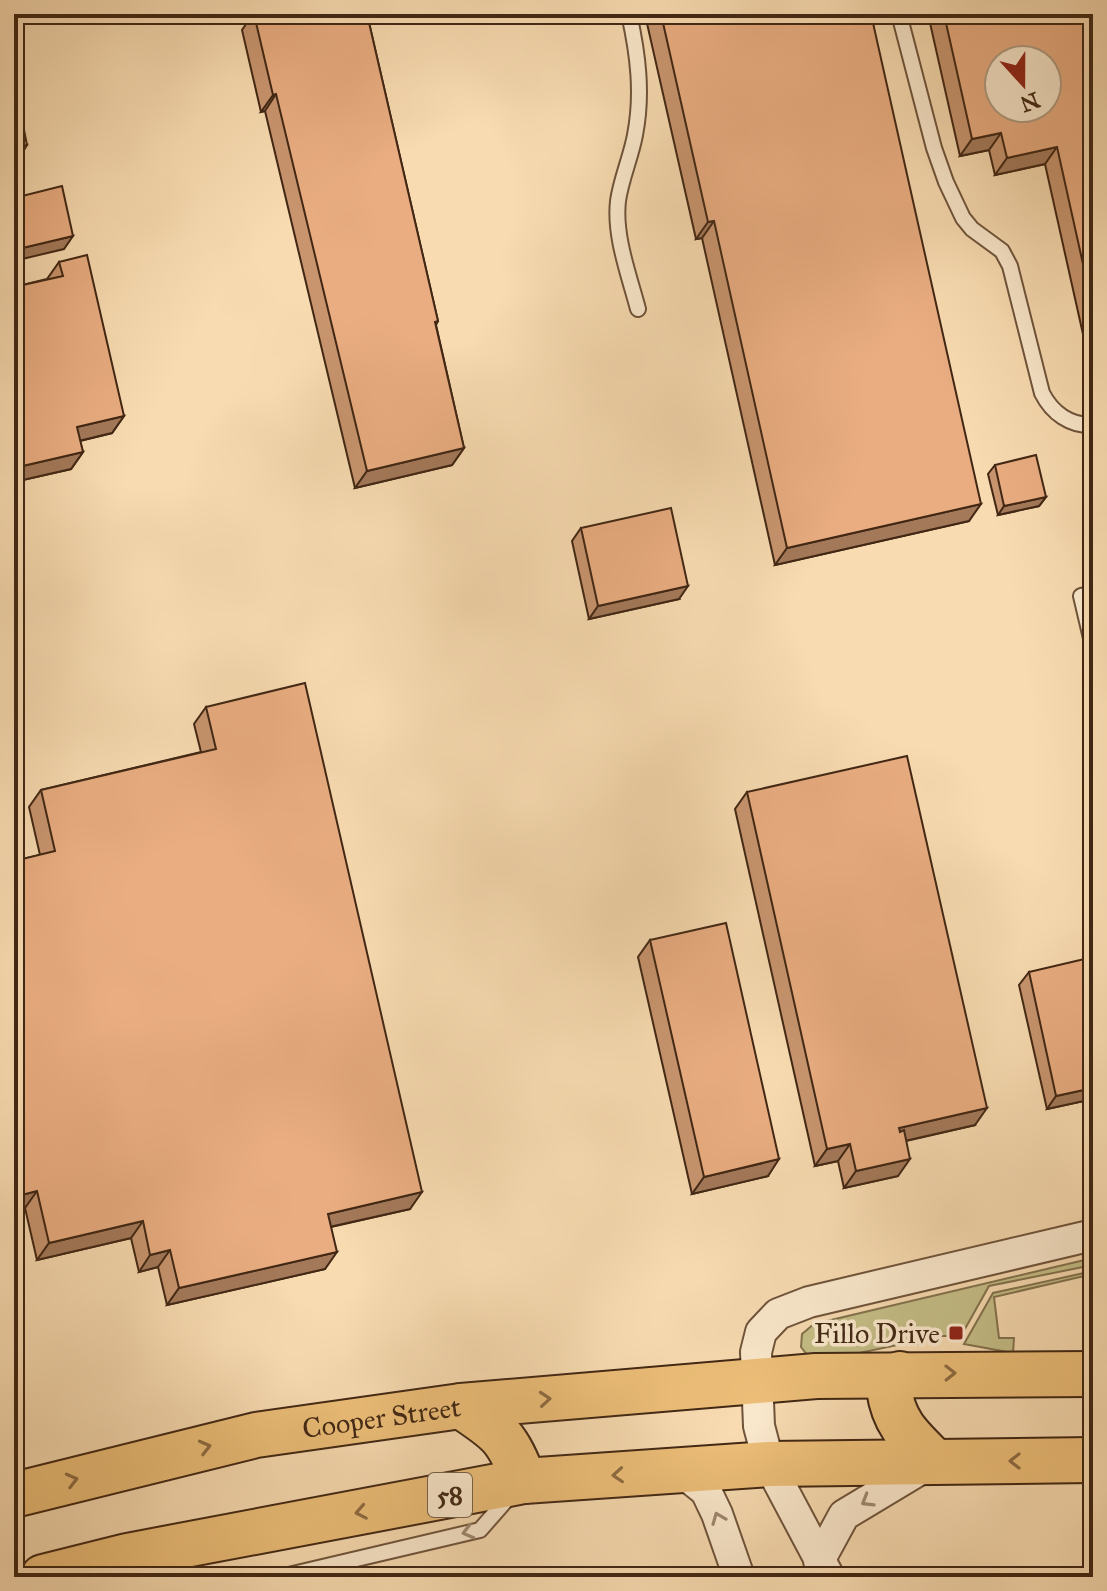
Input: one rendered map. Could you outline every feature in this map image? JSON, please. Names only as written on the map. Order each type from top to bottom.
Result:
[{"type":"main road","points":[[900,1374],[889,1389],[892,1410],[903,1430],[934,1461]]},
{"type":"main road","name":"Cooper Street","points":[[14,1495],[256,1435],[461,1406],[816,1376],[1093,1374]]},
{"type":"main road","points":[[461,1406],[497,1430],[513,1451],[524,1481]]},
{"type":"main road","name":"58","points":[[43,1577],[127,1556],[524,1481],[769,1464],[934,1461],[1083,1468]]},
{"type":"street","points":[[824,1569],[769,1464],[759,1426],[756,1352],[761,1332],[778,1314],[809,1302],[1093,1235]]},
{"type":"street","points":[[824,1569],[844,1515],[934,1461]]},
{"type":"street","points":[[681,1471],[706,1491],[739,1577]]},
{"type":"lane","points":[[629,14],[639,67],[639,98],[636,131],[618,199],[618,218],[638,309]]},
{"type":"lane","points":[[899,14],[946,182],[963,218],[972,229],[1002,251],[1010,266],[1048,406],[1071,422],[1093,425]]},
{"type":"lane","points":[[1093,593],[1081,596],[1093,647]]},
{"type":"lane","points":[[280,1577],[480,1530],[524,1481]]},
{"type":"shaded area","points":[[1093,1258],[1093,1265],[989,1286],[961,1336],[923,1336],[923,1344],[902,1344],[845,1356],[808,1356],[801,1347],[802,1334],[814,1324]]},
{"type":"shaded area","points":[[1093,1271],[1093,1274],[994,1297],[999,1338],[1014,1338],[1013,1353],[964,1344],[993,1293]]},
{"type":"building","points":[[254,14],[367,14],[464,448],[367,471]]},
{"type":"building","points":[[661,14],[871,14],[981,504],[787,548],[714,221],[708,222]]},
{"type":"building","points":[[944,14],[1093,14],[1093,309],[1057,147],[1007,158],[1001,133],[972,139]]},
{"type":"building","points":[[22,120],[27,145],[14,148],[14,122]]},
{"type":"building","points":[[62,186],[73,236],[14,250],[14,198]]},
{"type":"building","points":[[87,255],[124,416],[77,427],[83,452],[14,468],[14,287],[63,276],[59,262]]},
{"type":"building","points":[[1036,455],[1046,497],[1004,506],[995,465]]},
{"type":"building","points":[[671,508],[688,586],[598,606],[581,528]]},
{"type":"building","points":[[305,683],[422,1192],[328,1214],[337,1252],[179,1288],[170,1250],[150,1255],[143,1221],[49,1243],[37,1191],[14,1197],[14,861],[55,851],[41,790],[216,749],[206,707]]},
{"type":"building","points":[[907,756],[987,1108],[899,1128],[900,1132],[904,1130],[910,1159],[856,1171],[850,1144],[827,1149],[747,792]]},
{"type":"building","points":[[726,923],[779,1159],[704,1177],[650,940]]},
{"type":"building","points":[[1093,957],[1093,1088],[1056,1096],[1029,972]]},
{"type":"place","name":"Fillo Drive","points":[[956,1333]]}]
